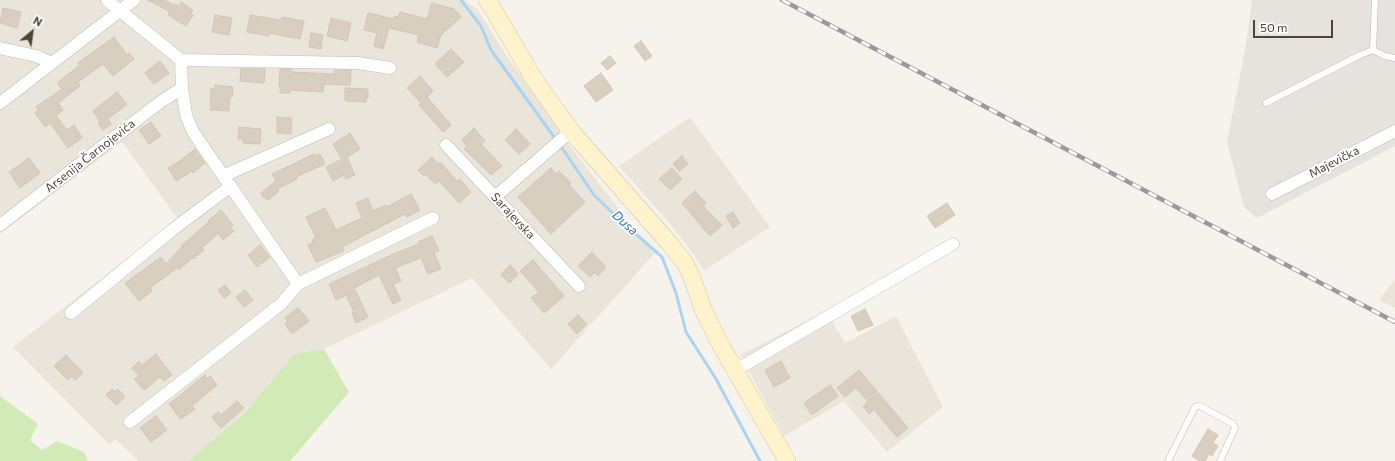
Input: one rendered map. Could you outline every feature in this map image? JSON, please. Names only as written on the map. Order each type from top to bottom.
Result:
[{"type":"main road","points":[[487,0],[567,134],[669,243],[684,263],[692,278],[709,322],[734,371],[787,461]]},
{"type":"street","points":[[107,0],[181,60],[358,63],[390,68]]},
{"type":"street","points":[[0,103],[134,0]]},
{"type":"street","points":[[0,48],[36,56],[52,63]]},
{"type":"street","points":[[181,60],[182,88],[186,115],[193,132],[298,284]]},
{"type":"street","name":"Arsenija Čarnojevića","points":[[0,225],[159,102],[182,88]]},
{"type":"street","points":[[223,176],[329,129]]},
{"type":"street","name":"Majevička","points":[[1272,194],[1395,131]]},
{"type":"street","points":[[496,197],[567,134]]},
{"type":"street","name":"Sarajevska","points":[[446,145],[579,286]]},
{"type":"street","points":[[71,313],[172,230],[231,186]]},
{"type":"street","points":[[130,422],[281,304],[298,284],[433,218]]},
{"type":"street","points":[[734,371],[953,244]]},
{"type":"lane","points":[[1373,50],[1375,0]]},
{"type":"lane","points":[[1266,103],[1360,55],[1373,50],[1385,56],[1395,58]]},
{"type":"lane","points":[[1168,461],[1195,407],[1200,406],[1233,424],[1235,428],[1220,461]]},
{"type":"shaded area","points":[[0,0],[465,0],[478,10],[504,52],[576,154],[654,254],[551,369],[472,278],[324,349],[294,354],[246,412],[188,461],[139,461],[116,440],[109,444],[13,347],[178,219],[122,142],[0,234]]},
{"type":"shaded area","points":[[1252,0],[1395,0],[1395,146],[1257,218],[1244,207],[1227,142],[1246,45]]},
{"type":"shaded area","points":[[690,117],[770,227],[704,271],[694,255],[670,224],[619,166]]},
{"type":"shaded area","points":[[1395,279],[1395,308],[1379,300]]},
{"type":"shaded area","points":[[826,311],[845,343],[896,316],[943,407],[887,452],[844,401],[784,436],[740,355]]},
{"type":"green space","points":[[324,349],[349,392],[290,461],[188,461],[246,412],[294,354]]},
{"type":"green space","points":[[0,396],[38,424],[30,440],[42,450],[57,441],[84,452],[88,461],[0,461]]},
{"type":"building","points":[[148,0],[165,0],[179,6],[181,2],[193,10],[191,13],[193,15],[186,26],[168,15],[170,12]]},
{"type":"building","points":[[432,3],[454,9],[461,17],[441,35],[437,48],[417,42],[419,35],[389,28],[383,49],[374,46],[377,33],[364,30],[368,13],[394,19],[395,16],[398,17],[400,12],[427,19]]},
{"type":"building","points":[[3,8],[21,12],[17,28],[0,23]]},
{"type":"building","points":[[215,15],[232,18],[229,35],[212,32]]},
{"type":"building","points":[[250,15],[281,20],[282,17],[304,21],[300,39],[269,33],[269,36],[247,32]]},
{"type":"building","points":[[331,18],[351,23],[347,41],[327,36]]},
{"type":"building","points":[[311,33],[323,35],[321,49],[309,47]]},
{"type":"building","points":[[114,37],[127,55],[129,53],[134,59],[113,76],[103,64],[78,82],[80,86],[58,103],[63,110],[56,116],[67,130],[74,125],[82,138],[68,148],[50,123],[45,127],[35,113],[38,110],[36,107],[62,89],[57,83],[80,65],[78,63]]},
{"type":"building","points":[[641,41],[652,56],[645,61],[634,46]]},
{"type":"building","points":[[451,49],[464,62],[447,77],[435,64]]},
{"type":"building","points":[[610,56],[616,63],[607,70],[601,63]]},
{"type":"building","points":[[160,61],[169,73],[154,84],[145,73]]},
{"type":"building","points":[[241,69],[265,69],[264,83],[240,81]]},
{"type":"building","points":[[280,69],[291,69],[291,72],[335,74],[335,70],[351,70],[350,85],[324,84],[323,92],[290,90],[290,93],[280,93]]},
{"type":"building","points":[[601,73],[613,90],[596,102],[584,86]]},
{"type":"building","points":[[420,76],[433,91],[427,97],[451,125],[443,132],[419,105],[421,103],[407,88]]},
{"type":"building","points":[[215,85],[233,87],[232,97],[230,96],[229,111],[210,110],[211,89],[215,89]]},
{"type":"building","points":[[345,88],[368,89],[368,98],[366,98],[366,102],[345,101]]},
{"type":"building","points":[[117,92],[127,104],[108,119],[111,124],[103,130],[93,111]]},
{"type":"building","points":[[277,117],[292,118],[291,134],[277,133]]},
{"type":"building","points":[[151,122],[161,136],[149,144],[139,130]]},
{"type":"building","points":[[239,127],[261,129],[260,144],[243,143],[243,139],[238,139]]},
{"type":"building","points":[[474,128],[485,141],[481,144],[502,166],[491,175],[464,149],[467,146],[462,140]]},
{"type":"building","points":[[516,129],[530,144],[519,154],[505,140]]},
{"type":"building","points":[[350,133],[360,149],[347,157],[355,175],[346,179],[344,175],[333,181],[326,167],[342,159],[333,144]]},
{"type":"building","points":[[195,149],[205,163],[193,173],[192,171],[176,181],[168,168]]},
{"type":"building","points":[[314,154],[315,156],[320,154],[325,164],[296,177],[297,179],[277,189],[279,191],[268,200],[263,197],[261,193],[276,181],[272,174]]},
{"type":"building","points":[[682,156],[688,164],[679,171],[673,164]]},
{"type":"building","points":[[432,157],[438,164],[440,162],[457,181],[460,179],[471,192],[459,203],[439,181],[435,184],[426,174],[424,176],[418,170]]},
{"type":"building","points":[[29,158],[40,173],[20,188],[9,172]]},
{"type":"building","points":[[551,168],[556,174],[559,171],[571,183],[569,185],[585,202],[551,234],[518,197]]},
{"type":"building","points":[[672,168],[682,179],[670,190],[659,179]]},
{"type":"building","points":[[695,191],[706,203],[703,206],[722,225],[710,236],[682,203]]},
{"type":"building","points":[[411,194],[420,210],[407,217],[405,214],[342,247],[344,251],[316,262],[308,245],[313,243],[312,240],[316,238],[306,217],[325,208],[336,230],[362,218],[356,203],[368,198],[373,211],[386,205],[387,207]]},
{"type":"building","points":[[947,203],[955,215],[935,228],[927,216]]},
{"type":"building","points":[[221,210],[233,225],[230,227],[234,231],[223,240],[218,233],[202,248],[204,250],[193,259],[192,258],[179,270],[177,268],[150,288],[152,291],[139,301],[125,283],[161,257],[166,264],[182,247],[181,246]]},
{"type":"building","points":[[733,212],[740,223],[733,228],[726,216]]},
{"type":"building","points":[[432,236],[439,251],[434,253],[441,269],[428,274],[421,258],[395,268],[401,281],[393,284],[401,300],[393,304],[379,275],[354,288],[368,317],[356,323],[352,313],[354,312],[346,295],[336,300],[329,284],[391,255],[419,244],[418,242]]},
{"type":"building","points":[[260,245],[270,257],[257,267],[248,255]]},
{"type":"building","points":[[592,252],[606,267],[598,276],[595,272],[590,277],[578,266]]},
{"type":"building","points":[[533,260],[564,296],[544,313],[531,298],[539,292],[520,271]]},
{"type":"building","points":[[510,265],[518,274],[510,283],[501,275]]},
{"type":"building","points":[[225,285],[231,293],[224,298],[218,290]]},
{"type":"building","points":[[245,290],[253,300],[244,307],[236,297]]},
{"type":"building","points":[[298,308],[309,321],[292,334],[285,324],[288,322],[285,318]]},
{"type":"building","points":[[865,309],[873,325],[858,331],[851,316]]},
{"type":"building","points":[[578,315],[587,324],[577,334],[568,324]]},
{"type":"building","points":[[156,354],[172,375],[164,381],[160,377],[144,390],[134,379],[139,376],[132,368],[139,361],[142,365]]},
{"type":"building","points":[[66,355],[83,373],[75,380],[72,376],[68,380],[54,366]]},
{"type":"building","points":[[781,361],[790,378],[774,387],[765,370]]},
{"type":"building","points":[[859,370],[908,428],[897,437],[874,410],[869,414],[863,406],[868,402],[856,388],[845,397],[837,388]]},
{"type":"building","points":[[205,375],[207,379],[210,376],[217,385],[192,406],[195,409],[181,419],[169,404]]},
{"type":"building","points":[[830,385],[838,396],[812,415],[804,403]]},
{"type":"building","points":[[112,389],[115,392],[118,389],[125,397],[116,405],[106,395]]},
{"type":"building","points":[[237,401],[244,408],[221,428],[212,417],[218,412],[221,415]]},
{"type":"building","points":[[156,416],[167,430],[151,442],[140,428]]},
{"type":"building","points":[[1208,429],[1218,435],[1213,443],[1218,446],[1212,456],[1209,454],[1205,461],[1200,461],[1192,456]]},
{"type":"waterway","name":"Dusa","points":[[461,0],[481,26],[491,50],[557,141]]},
{"type":"waterway","name":"Dusa","points":[[560,145],[594,195],[662,257],[676,293],[686,332],[716,379],[760,461]]},
{"type":"railway","points":[[782,0],[1395,322]]}]
